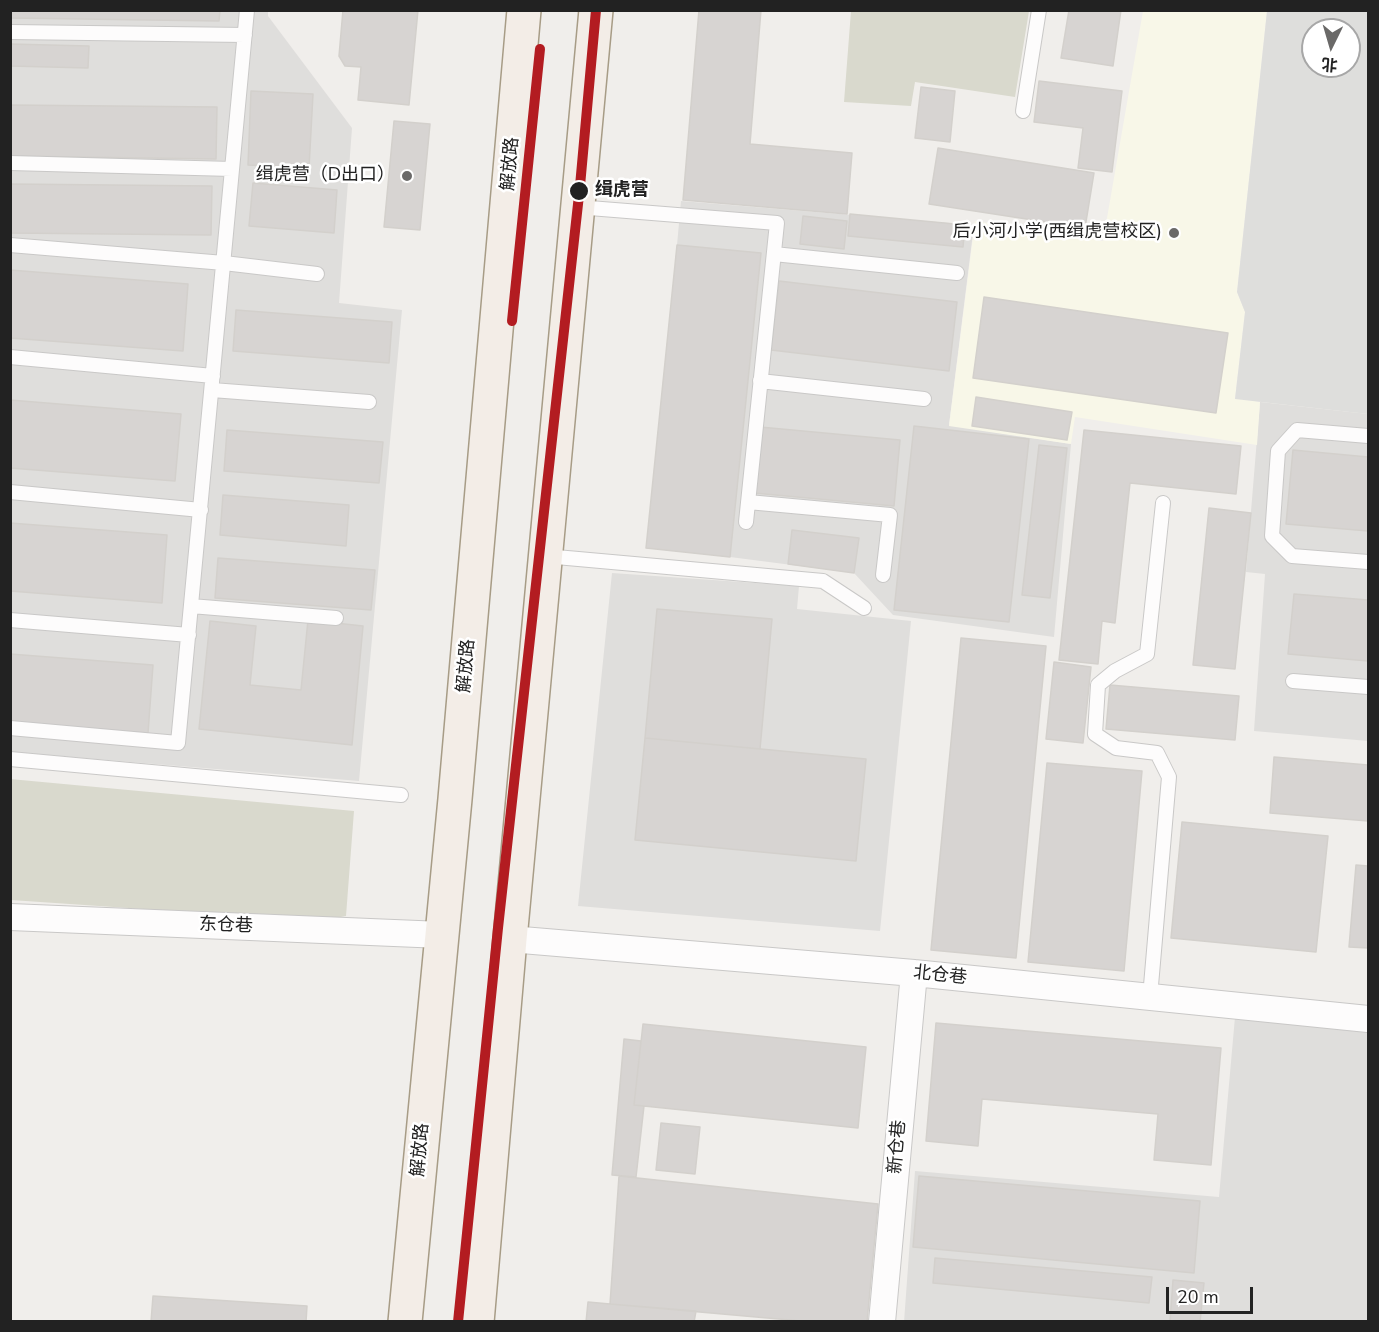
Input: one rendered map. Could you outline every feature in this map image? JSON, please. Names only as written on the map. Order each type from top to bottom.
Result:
[{"type":"main road","name":"解放路","points":[[405,1322],[442,935],[524,10]]},
{"type":"main road","points":[[477,1322],[596,10]]},
{"type":"street","name":"东仓巷","points":[[10,916],[442,935]]},
{"type":"street","name":"北仓巷","points":[[510,939],[914,973],[1368,1019]]},
{"type":"street","name":"新仓巷","points":[[882,1322],[914,973]]},
{"type":"lane","points":[[10,728],[178,743],[247,10]]},
{"type":"lane","points":[[1023,111],[1039,10]]},
{"type":"lane","points":[[10,32],[245,35]]},
{"type":"lane","points":[[10,163],[232,169]]},
{"type":"lane","points":[[577,207],[777,223],[746,522]]},
{"type":"lane","points":[[10,245],[224,263],[317,274]]},
{"type":"lane","points":[[774,254],[957,273]]},
{"type":"lane","points":[[10,357],[369,402]]},
{"type":"lane","points":[[760,381],[924,399]]},
{"type":"lane","points":[[1368,436],[1297,430],[1278,452],[1272,536],[1292,555],[1368,562]]},
{"type":"lane","points":[[10,492],[201,510]]},
{"type":"lane","points":[[748,502],[890,516],[883,575]]},
{"type":"lane","points":[[1150,997],[1169,777],[1157,753],[1116,748],[1095,734],[1098,685],[1115,671],[1146,654],[1163,503]]},
{"type":"lane","points":[[545,556],[823,581],[864,608]]},
{"type":"lane","points":[[191,606],[336,618]]},
{"type":"lane","points":[[10,620],[189,635]]},
{"type":"lane","points":[[1293,681],[1368,687]]},
{"type":"lane","points":[[10,759],[401,795]]},
{"type":"shaded area","points":[[10,11],[268,11],[268,16],[352,128],[339,303],[402,310],[359,781],[11,752]]},
{"type":"shaded area","points":[[851,11],[1029,11],[1015,97],[915,82],[911,106],[844,102]]},
{"type":"shaded area","name":"后小河小学(西缉虎营校区)","points":[[1143,11],[1267,11],[1237,292],[1245,312],[1235,398],[1260,402],[1257,445],[1075,417],[1071,444],[949,426],[975,221],[1103,241]]},
{"type":"shaded area","points":[[1267,11],[1368,11],[1368,414],[1235,399],[1245,312],[1237,292]]},
{"type":"shaded area","points":[[681,201],[974,225],[949,425],[1071,444],[1054,637],[893,615],[854,573],[730,557],[761,254],[677,245]]},
{"type":"shaded area","points":[[1260,402],[1368,414],[1368,741],[1254,731],[1265,574],[1246,572]]},
{"type":"shaded area","points":[[612,573],[799,586],[797,609],[911,621],[880,931],[578,906]]},
{"type":"shaded area","points":[[10,779],[354,811],[346,916],[319,921],[11,900]]},
{"type":"shaded area","points":[[1235,1017],[1368,1033],[1368,1321],[904,1322],[915,1171],[1219,1197]]},
{"type":"building","points":[[10,10],[220,10],[219,21],[10,18]]},
{"type":"building","points":[[343,10],[418,10],[409,105],[358,100],[361,67],[345,66],[339,56]]},
{"type":"building","points":[[699,10],[761,10],[750,144],[852,153],[847,214],[683,200]]},
{"type":"building","points":[[1069,10],[1121,10],[1113,66],[1061,58]]},
{"type":"building","points":[[10,44],[89,46],[88,68],[10,66]]},
{"type":"building","points":[[1039,81],[1122,91],[1112,172],[1078,168],[1083,128],[1034,122]]},
{"type":"building","points":[[921,87],[955,91],[950,142],[915,138]]},
{"type":"building","points":[[251,91],[313,94],[309,168],[248,165]]},
{"type":"building","points":[[10,105],[217,107],[216,159],[10,156]]},
{"type":"building","name":"缉虎营（D出口）","points":[[394,121],[430,124],[420,230],[384,227]]},
{"type":"building","points":[[938,148],[1094,173],[1085,228],[929,204]]},
{"type":"building","points":[[253,183],[337,190],[334,233],[249,226]]},
{"type":"building","points":[[10,184],[212,186],[211,235],[10,233]]},
{"type":"building","points":[[850,214],[965,225],[963,247],[848,236]]},
{"type":"building","points":[[803,216],[847,221],[844,249],[800,244]]},
{"type":"building","points":[[677,245],[761,253],[730,557],[646,548]]},
{"type":"building","points":[[10,270],[188,284],[183,351],[10,338]]},
{"type":"building","points":[[779,281],[957,302],[949,371],[771,350]]},
{"type":"building","points":[[984,297],[1228,333],[1216,413],[973,378]]},
{"type":"building","points":[[236,310],[392,322],[389,363],[233,351]]},
{"type":"building","points":[[976,397],[1072,412],[1067,440],[972,426]]},
{"type":"building","points":[[10,400],[181,414],[175,481],[10,468]]},
{"type":"building","points":[[914,426],[1029,439],[1009,622],[894,610]]},
{"type":"building","points":[[760,427],[900,440],[894,506],[754,493]]},
{"type":"building","points":[[227,430],[383,442],[379,483],[224,471]]},
{"type":"building","points":[[1084,430],[1241,446],[1236,494],[1130,483],[1115,623],[1102,621],[1098,664],[1059,660]]},
{"type":"building","points":[[1039,445],[1067,448],[1050,598],[1022,595]]},
{"type":"building","points":[[1293,450],[1368,457],[1368,531],[1286,524]]},
{"type":"building","points":[[223,495],[349,505],[346,546],[220,535]]},
{"type":"building","points":[[1209,508],[1251,513],[1235,669],[1193,665]]},
{"type":"building","points":[[10,523],[167,535],[162,603],[10,591]]},
{"type":"building","points":[[792,530],[859,538],[854,573],[788,564]]},
{"type":"building","points":[[218,558],[375,570],[371,610],[215,598]]},
{"type":"building","points":[[1294,594],[1368,600],[1368,661],[1288,654]]},
{"type":"building","points":[[657,609],[772,619],[760,749],[645,738]]},
{"type":"building","points":[[308,620],[363,626],[352,745],[199,729],[210,621],[256,626],[250,685],[301,690]]},
{"type":"building","points":[[961,638],[1046,646],[1016,958],[931,950]]},
{"type":"building","points":[[10,654],[153,665],[148,733],[10,722]]},
{"type":"building","points":[[1054,662],[1091,667],[1083,743],[1046,739]]},
{"type":"building","points":[[1110,685],[1239,696],[1235,740],[1106,729]]},
{"type":"building","points":[[645,738],[866,759],[856,861],[635,840]]},
{"type":"building","points":[[1274,757],[1368,765],[1368,821],[1270,813]]},
{"type":"building","points":[[1047,763],[1142,771],[1124,971],[1028,962]]},
{"type":"building","points":[[1182,822],[1328,836],[1316,952],[1171,938]]},
{"type":"building","points":[[1356,865],[1368,866],[1368,948],[1349,947]]},
{"type":"building","points":[[936,1023],[1221,1048],[1211,1165],[1154,1160],[1158,1114],[982,1099],[978,1146],[926,1141]]},
{"type":"building","points":[[643,1024],[866,1047],[858,1128],[634,1105]]},
{"type":"building","points":[[624,1039],[641,1041],[634,1105],[644,1106],[636,1177],[612,1175]]},
{"type":"building","points":[[661,1123],[700,1127],[695,1174],[656,1170]]},
{"type":"building","points":[[619,1176],[878,1204],[867,1322],[812,1322],[610,1304]]},
{"type":"building","points":[[919,1176],[1200,1201],[1194,1273],[913,1247]]},
{"type":"building","points":[[935,1258],[1152,1277],[1149,1303],[933,1283]]},
{"type":"building","points":[[1173,1280],[1204,1283],[1200,1322],[1170,1322]]},
{"type":"building","points":[[153,1296],[307,1306],[306,1322],[151,1322]]},
{"type":"building","points":[[588,1302],[696,1311],[694,1322],[586,1322]]},
{"type":"transit line","points":[[458,1322],[498,928],[580,186],[596,10]]},
{"type":"transit line","points":[[512,321],[540,49]]},
{"type":"place","name":"缉虎营（D出口）","points":[[407,176]]},
{"type":"place","name":"缉虎营","points":[[579,191]]},
{"type":"place","name":"后小河小学(西缉虎营校区)","points":[[1174,233]]}]
